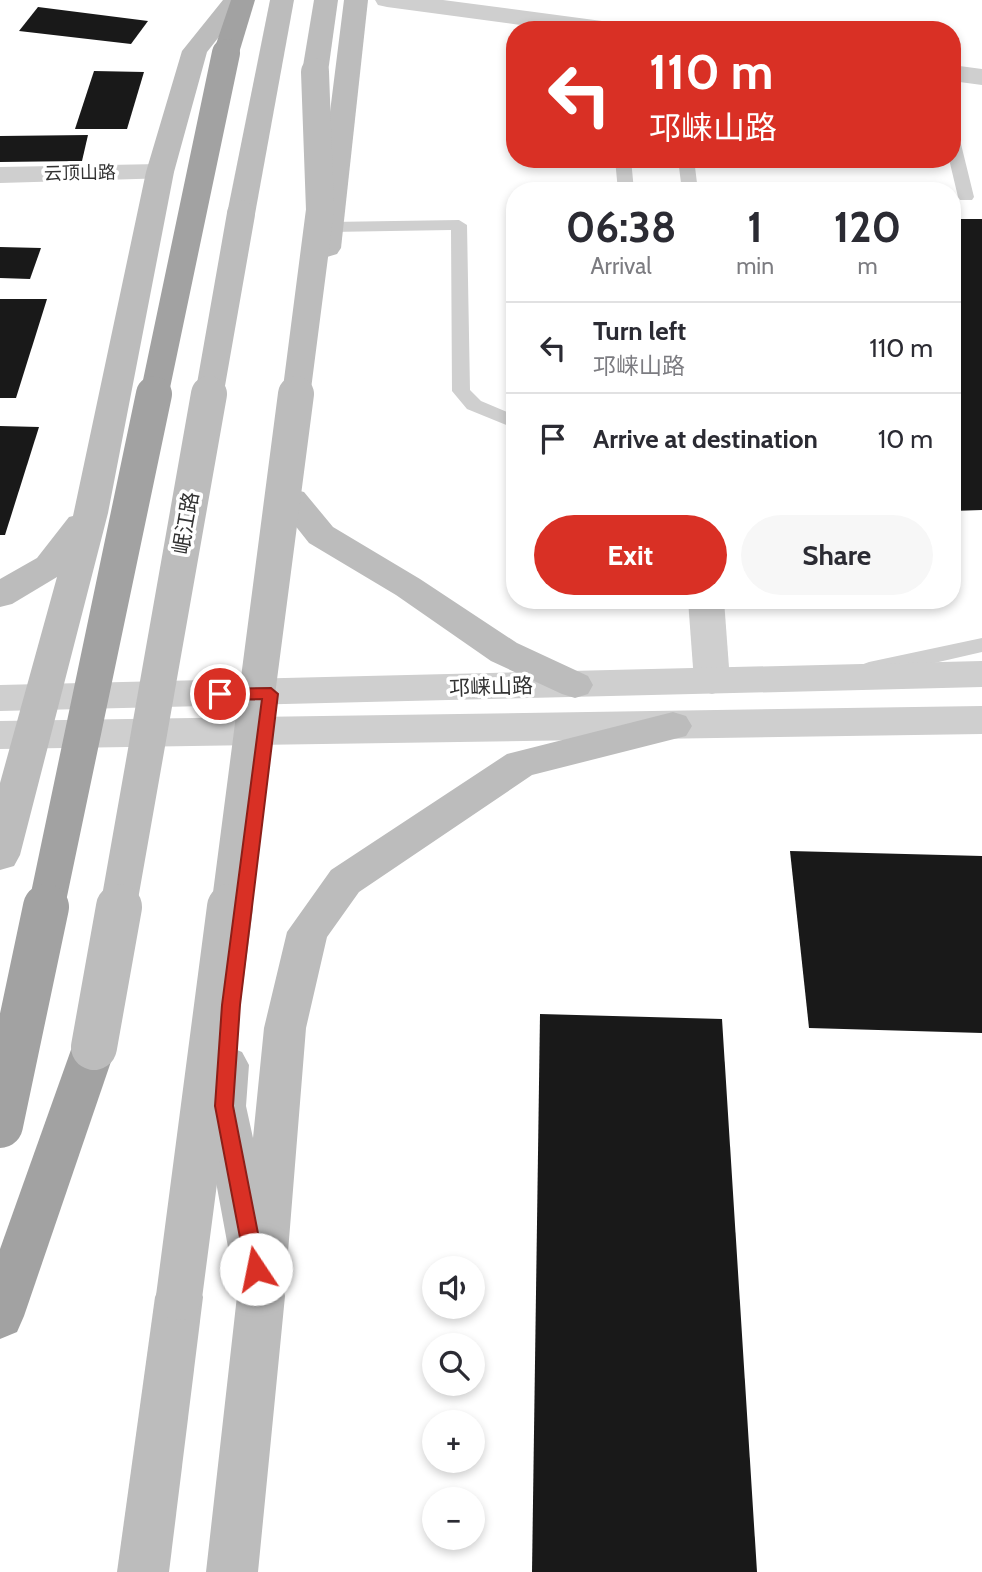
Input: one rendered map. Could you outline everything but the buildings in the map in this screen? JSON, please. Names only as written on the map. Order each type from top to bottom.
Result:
[{"type":"highway","points":[[0,1125],[226,53],[243,0]]},
{"type":"highway","points":[[0,1316],[94,1047]]},
{"type":"main road","points":[[0,855],[16,735],[41,697],[91,513],[160,172],[195,51],[236,0]]},
{"type":"main road","name":"岷江路","points":[[94,1047],[241,214],[282,0]]},
{"type":"main road","points":[[143,1572],[320,211],[315,72],[326,0]]},
{"type":"main road","points":[[261,1296],[224,1106],[231,1005],[269,712],[292,500],[330,227],[356,0]]},
{"type":"main road","points":[[292,500],[321,535],[408,587],[504,652],[575,685]]},
{"type":"main road","points":[[0,595],[49,566],[91,513]]},
{"type":"main road","points":[[232,1572],[261,1296],[285,1028],[309,932],[345,881],[520,764],[673,726]]},
{"type":"street","points":[[387,0],[548,21]]},
{"type":"street","points":[[961,74],[982,77]]},
{"type":"street","name":"云顶山路","points":[[0,175],[160,172]]},
{"type":"street","points":[[707,609],[712,681]]},
{"type":"street","name":"邛崃山路","points":[[16,735],[575,685],[982,674]]},
{"type":"street","name":"邛崃山路","points":[[0,698],[41,697],[269,712],[673,726],[982,720]]},
{"type":"lane","points":[[959,168],[967,197]]},
{"type":"lane","points":[[330,227],[459,225],[461,391],[474,405],[506,419]]},
{"type":"lane","points":[[828,678],[982,645]]},
{"type":"lane","points":[[828,678],[982,658]]},
{"type":"route","points":[[220,694],[271,694],[231,1005],[224,1106],[256,1269]]}]
